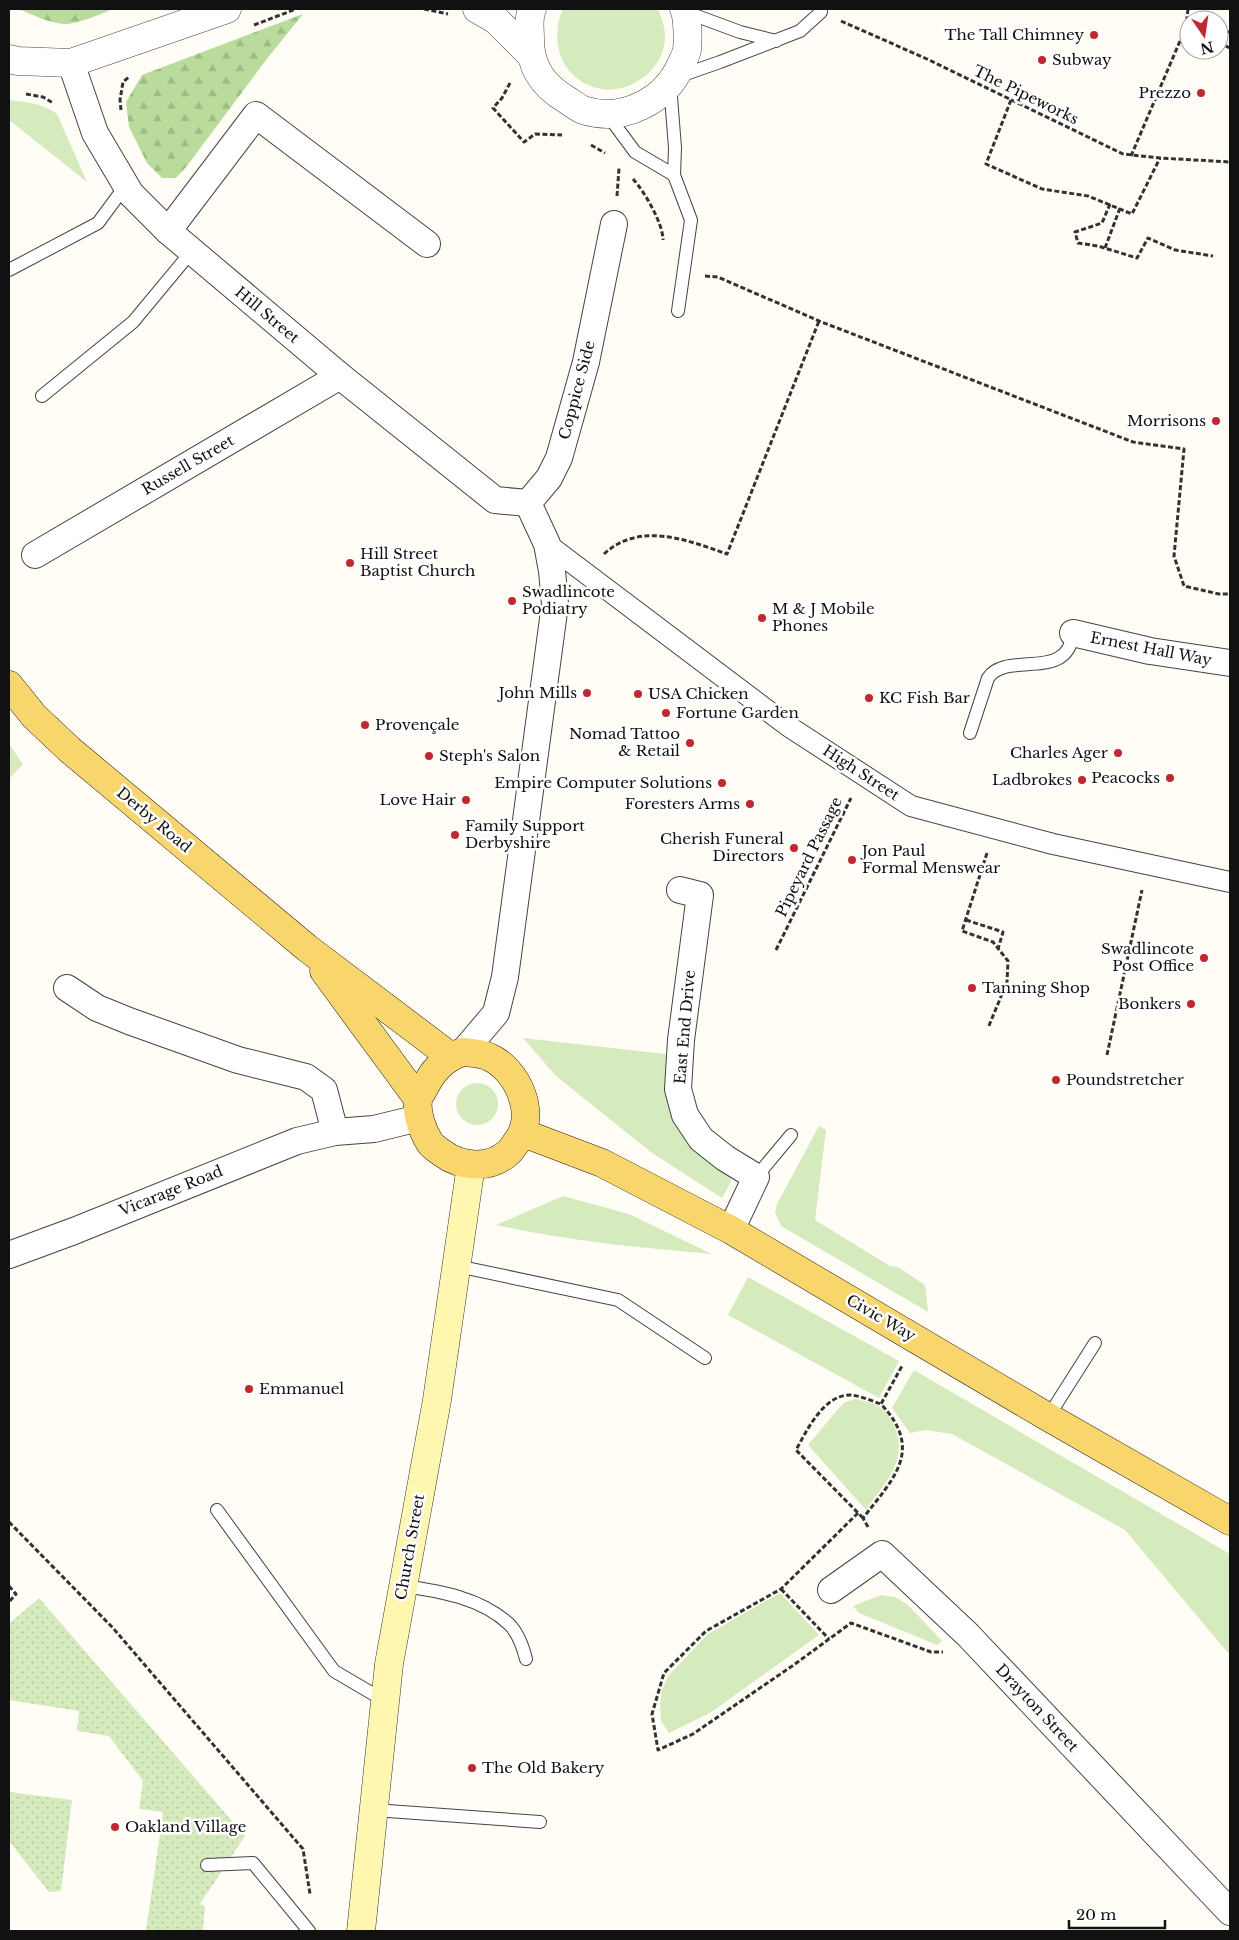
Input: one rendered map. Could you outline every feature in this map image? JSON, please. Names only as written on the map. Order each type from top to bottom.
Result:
[{"type":"main road","name":"Derby Road","points":[[9,685],[34,716],[70,750],[307,948],[456,1054]]},
{"type":"main road","name":"Derby Road","points":[[307,948],[419,1108]]},
{"type":"main road","points":[[456,1054],[488,1056],[502,1064],[521,1091],[526,1110],[523,1133],[508,1153],[490,1162],[472,1165],[450,1159],[431,1145],[419,1108],[430,1075],[456,1054]]},
{"type":"main road","name":"Civic Way","points":[[523,1133],[602,1163],[732,1230],[1048,1417],[1228,1516]]},
{"type":"main road","name":"Church Street","points":[[361,1931],[389,1664],[437,1400],[472,1165]]},
{"type":"street","points":[[9,59],[71,63],[226,9]]},
{"type":"street","points":[[477,9],[496,20],[530,54]]},
{"type":"street","points":[[532,9],[529,15],[530,54],[535,68],[552,91],[583,110],[606,114],[624,112],[647,104],[666,89],[673,80],[687,51],[685,10]]},
{"type":"street","name":"Hill Street","points":[[71,63],[95,133],[132,194],[168,231],[340,376],[496,500],[528,503]]},
{"type":"street","points":[[168,231],[256,115],[427,244]]},
{"type":"street","name":"Coppice Side","points":[[528,503],[549,478],[559,458],[586,362],[614,224]]},
{"type":"street","name":"Russell Street","points":[[35,555],[340,376]]},
{"type":"street","points":[[456,1054],[496,1012],[504,977],[555,604],[547,544],[528,503]]},
{"type":"street","name":"High Street","points":[[547,544],[788,726],[911,806],[1054,844],[1230,882]]},
{"type":"street","name":"Ernest Hall Way","points":[[1073,633],[1150,651],[1230,663]]},
{"type":"street","name":"East End Drive","points":[[680,890],[700,895],[681,1040],[678,1089],[685,1114],[701,1139],[725,1158],[756,1177]]},
{"type":"street","points":[[67,988],[97,1008],[129,1021],[238,1060],[306,1077],[324,1090],[335,1132]]},
{"type":"street","name":"Vicarage Road","points":[[9,1255],[74,1231],[297,1141],[335,1132],[374,1128],[419,1108]]},
{"type":"street","points":[[732,1230],[756,1177]]},
{"type":"street","points":[[831,1590],[882,1554]]},
{"type":"street","name":"Drayton Street","points":[[882,1554],[968,1635],[1230,1912]]},
{"type":"lane","points":[[685,10],[740,32],[776,41]]},
{"type":"lane","points":[[678,311],[692,220],[674,175],[673,80],[800,31],[821,10]]},
{"type":"lane","points":[[606,114],[635,152],[674,175]]},
{"type":"lane","points":[[9,270],[98,222],[126,185]]},
{"type":"lane","points":[[42,396],[133,322],[192,251]]},
{"type":"lane","points":[[970,734],[992,671],[999,668],[1039,665],[1054,660],[1065,654],[1072,645],[1073,633]]},
{"type":"lane","points":[[756,1177],[790,1135]]},
{"type":"lane","points":[[457,1266],[618,1300],[705,1358]]},
{"type":"lane","points":[[1048,1417],[1095,1343]]},
{"type":"lane","points":[[217,1510],[334,1671],[385,1701]]},
{"type":"lane","points":[[403,1586],[439,1591],[486,1608],[510,1625],[523,1645],[526,1659]]},
{"type":"lane","points":[[374,1810],[540,1822]]},
{"type":"lane","points":[[207,1865],[253,1864],[309,1931]]},
{"type":"path","name":"The Pipeworks","points":[[821,10],[1123,154],[1230,162]]},
{"type":"path","points":[[1131,156],[1179,46]]},
{"type":"path","points":[[17,93],[43,97],[60,107]]},
{"type":"path","points":[[1011,100],[986,164],[1042,189],[1088,196],[1132,214],[1160,158]]},
{"type":"path","points":[[493,108],[524,142],[535,134],[563,135]]},
{"type":"path","points":[[588,144],[611,156]]},
{"type":"path","points":[[620,165],[625,171]]},
{"type":"path","points":[[631,177],[642,189],[661,229],[663,245]]},
{"type":"path","points":[[1110,204],[1102,223],[1075,232],[1078,243],[1105,248],[1137,258],[1148,238],[1175,250],[1213,256]]},
{"type":"path","points":[[1105,248],[1120,208]]},
{"type":"path","points":[[683,275],[718,277],[819,321],[1133,442],[1184,449],[1174,556],[1184,586],[1220,594],[1230,594]]},
{"type":"path","points":[[604,553],[629,538],[645,535],[675,538],[727,554],[819,321]]},
{"type":"path","name":"Pipeyard Passage","points":[[776,950],[863,774]]},
{"type":"path","points":[[988,1028],[1007,982],[1008,961],[993,942],[962,931],[984,865],[993,828]]},
{"type":"path","points":[[1107,1055],[1148,865]]},
{"type":"path","points":[[966,920],[1003,932],[998,948]]},
{"type":"path","points":[[881,1404],[917,1339]]},
{"type":"path","points":[[863,1518],[897,1471],[904,1450],[897,1425],[881,1404],[853,1395],[840,1396],[826,1407],[809,1426],[796,1450],[863,1518],[882,1554]]},
{"type":"path","points":[[858,1513],[781,1589],[706,1631],[664,1673],[652,1714],[658,1750],[693,1734],[851,1623],[931,1652],[986,1654]]},
{"type":"path","points":[[9,1522],[113,1628],[303,1849],[310,1897]]},
{"type":"path","points":[[9,1586],[16,1594],[9,1602]]},
{"type":"path","points":[[781,1589],[829,1640]]},
{"type":"green space","points":[[19,9],[112,9],[81,21],[64,24],[47,20]]},
{"type":"green space","points":[[563,9],[658,9],[663,23],[665,38],[659,60],[644,77],[624,88],[612,90],[588,85],[576,78],[568,69],[558,47],[557,34]]},
{"type":"green space","points":[[303,14],[266,60],[187,166],[176,178],[162,178],[147,163],[129,127],[126,102],[142,75]]},
{"type":"green space","points":[[9,100],[40,105],[57,114],[87,182],[9,120]]},
{"type":"green space","points":[[9,744],[23,764],[9,779]]},
{"type":"green space","points":[[523,1038],[666,1054],[668,1105],[672,1116],[684,1138],[723,1170],[732,1180],[722,1198],[652,1153],[556,1076]]},
{"type":"green space","points":[[477,1083],[492,1089],[498,1104],[492,1119],[477,1125],[462,1119],[456,1104],[462,1089]]},
{"type":"green space","points":[[819,1126],[826,1130],[815,1220],[890,1266],[898,1267],[925,1285],[928,1312],[781,1226],[775,1212],[777,1204]]},
{"type":"green space","points":[[563,1196],[629,1214],[712,1254],[577,1240],[496,1225]]},
{"type":"green space","points":[[748,1277],[899,1361],[879,1398],[728,1315]]},
{"type":"green space","points":[[914,1370],[1230,1554],[1230,1651],[1228,1653],[1125,1530],[952,1434],[926,1430],[910,1433],[892,1408]]},
{"type":"green space","points":[[856,1399],[878,1406],[888,1415],[895,1427],[899,1451],[897,1462],[887,1481],[866,1510],[808,1445],[845,1402]]},
{"type":"green space","points":[[780,1593],[819,1635],[710,1713],[669,1733],[661,1721],[660,1705],[662,1690],[668,1676],[708,1634]]},
{"type":"green space","points":[[881,1595],[895,1597],[907,1604],[942,1641],[937,1645],[859,1613],[853,1606]]},
{"type":"green space","points":[[39,1598],[245,1836],[200,1904],[205,1906],[203,1931],[146,1931],[163,1812],[139,1809],[143,1781],[109,1736],[77,1731],[79,1711],[9,1700],[9,1624]]},
{"type":"green space","points":[[9,1792],[72,1800],[61,1891],[49,1892],[9,1841]]},
{"type":"place","name":"The Tall Chimney","points":[[1094,35]]},
{"type":"place","name":"Subway","points":[[1042,60]]},
{"type":"place","name":"Prezzo","points":[[1201,93]]},
{"type":"place","name":"Morrisons","points":[[1216,421]]},
{"type":"place","name":"Hill Street Baptist Church","points":[[350,563]]},
{"type":"place","name":"Swadlincote Podiatry","points":[[512,601]]},
{"type":"place","name":"M & J Mobile Phones","points":[[762,618]]},
{"type":"place","name":"John Mills","points":[[587,693]]},
{"type":"place","name":"USA Chicken","points":[[638,694]]},
{"type":"place","name":"KC Fish Bar","points":[[869,698]]},
{"type":"place","name":"Fortune Garden","points":[[666,713]]},
{"type":"place","name":"Provençale","points":[[365,725]]},
{"type":"place","name":"Nomad Tattoo & Retail","points":[[690,743]]},
{"type":"place","name":"Charles Ager","points":[[1118,753]]},
{"type":"place","name":"Steph's Salon","points":[[429,756]]},
{"type":"place","name":"Peacocks","points":[[1170,778]]},
{"type":"place","name":"Ladbrokes","points":[[1082,780]]},
{"type":"place","name":"Empire Computer Solutions","points":[[722,783]]},
{"type":"place","name":"Love Hair","points":[[466,800]]},
{"type":"place","name":"Foresters Arms","points":[[750,804]]},
{"type":"place","name":"Family Support Derbyshire","points":[[455,835]]},
{"type":"place","name":"Cherish Funeral Directors","points":[[794,848]]},
{"type":"place","name":"Jon Paul Formal Menswear","points":[[852,860]]},
{"type":"place","name":"Swadlincote Post Office","points":[[1204,958]]},
{"type":"place","name":"Tanning Shop","points":[[972,988]]},
{"type":"place","name":"Bonkers","points":[[1191,1004]]},
{"type":"place","name":"Poundstretcher","points":[[1056,1080]]},
{"type":"place","name":"Emmanuel","points":[[249,1389]]},
{"type":"place","name":"The Old Bakery","points":[[472,1768]]},
{"type":"place","name":"Oakland Village","points":[[115,1827]]}]
